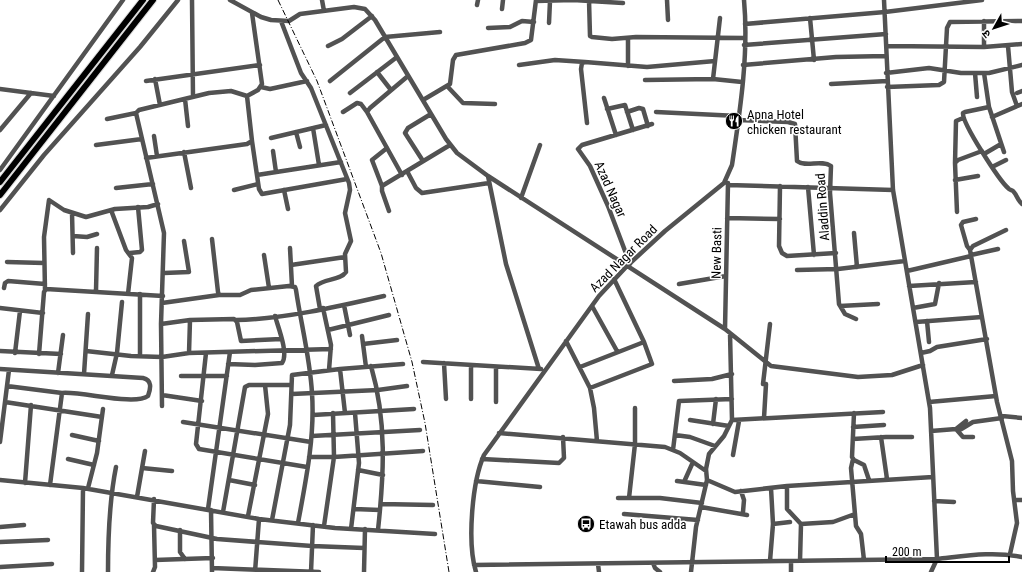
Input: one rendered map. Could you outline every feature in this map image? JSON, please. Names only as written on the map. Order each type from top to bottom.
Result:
[{"type":"highway","points":[[0,182],[143,0]]},
{"type":"highway","points":[[0,195],[154,0]]},
{"type":"street","points":[[0,170],[123,0]]},
{"type":"street","points":[[0,210],[44,155],[145,41],[178,0]]},
{"type":"street","points":[[192,0],[193,97]]},
{"type":"street","points":[[230,0],[252,13],[266,19],[281,21],[289,21],[300,14],[360,7],[365,9],[372,16],[450,145],[457,153],[521,198],[726,329],[767,364],[775,368],[804,370],[850,378],[892,375],[923,365]]},
{"type":"street","points":[[322,0],[324,11]]},
{"type":"street","points":[[502,10],[503,0]]},
{"type":"street","points":[[423,100],[447,86],[451,81],[453,60],[456,55],[529,42],[533,36],[536,0],[573,0],[623,3]]},
{"type":"street","points":[[667,0],[668,20]]},
{"type":"street","name":"Azad Nagar Road","points":[[476,572],[472,542],[476,481],[482,459],[499,433],[566,341],[614,279],[665,231],[727,178],[732,165],[742,82],[745,38],[744,0]]},
{"type":"street","points":[[884,0],[887,46],[886,73],[893,190],[929,402],[937,559],[931,572]]},
{"type":"street","points":[[745,24],[885,12],[982,0]]},
{"type":"street","points":[[549,23],[550,1]]},
{"type":"street","points":[[589,1],[590,36],[612,39],[745,38]]},
{"type":"street","points":[[252,13],[260,65],[261,87]]},
{"type":"street","points":[[328,46],[339,41],[372,16]]},
{"type":"street","points":[[713,79],[716,38],[719,36],[720,18]]},
{"type":"street","points":[[810,18],[814,60]]},
{"type":"street","points":[[281,21],[301,73],[307,81],[326,125],[347,178],[350,190],[345,213],[351,241],[346,250],[345,274],[320,283],[316,286],[328,330],[331,349],[329,370]]},
{"type":"street","points":[[488,28],[510,27],[520,21],[534,22]]},
{"type":"street","points":[[887,87],[942,84],[944,80],[947,28],[950,22],[1022,21]]},
{"type":"street","points":[[984,22],[984,47]]},
{"type":"street","points":[[330,81],[384,36],[440,32]]},
{"type":"street","points":[[744,45],[886,34]]},
{"type":"street","points":[[628,38],[628,66]]},
{"type":"street","points":[[887,46],[984,47],[1022,44]]},
{"type":"street","points":[[992,117],[1020,106],[1012,92],[1008,46]]},
{"type":"street","points":[[743,65],[886,56]]},
{"type":"street","points":[[350,93],[397,57]]},
{"type":"street","points":[[519,65],[555,60],[628,66],[659,66],[714,61]]},
{"type":"street","points":[[585,62],[580,66],[587,123]]},
{"type":"street","points":[[146,80],[260,65]]},
{"type":"street","points":[[886,73],[929,68],[944,69],[955,72],[984,73],[1022,65]]},
{"type":"street","points":[[377,72],[391,90]]},
{"type":"street","points":[[975,73],[977,97]]},
{"type":"street","points":[[984,73],[989,106],[1004,152]]},
{"type":"street","points":[[367,112],[408,76]]},
{"type":"street","points":[[156,79],[160,105]]},
{"type":"street","points":[[645,80],[713,79],[742,82]]},
{"type":"street","points":[[831,84],[887,80]]},
{"type":"street","points":[[107,119],[136,113],[160,105],[193,97],[227,91],[247,96],[261,87],[270,88],[307,81]]},
{"type":"street","points":[[447,86],[463,103],[495,104]]},
{"type":"street","points":[[0,89],[54,96]]},
{"type":"street","points":[[0,130],[31,93]]},
{"type":"street","points":[[247,96],[258,184],[262,194],[347,178]]},
{"type":"street","points":[[604,98],[616,135]]},
{"type":"street","points":[[185,99],[188,126]]},
{"type":"street","points":[[343,112],[357,102],[361,104],[402,175]]},
{"type":"street","points":[[607,109],[623,104],[633,130]]},
{"type":"street","points":[[989,106],[965,112],[963,113],[963,118],[992,167],[1006,187],[1013,191],[1022,204]]},
{"type":"street","name":"Azad Nagar","points":[[627,112],[639,108],[643,109],[650,125],[582,145],[578,149],[590,166],[608,206],[628,265]]},
{"type":"street","points":[[656,112],[738,118]]},
{"type":"street","points":[[136,113],[164,234],[164,273],[161,324],[162,406]]},
{"type":"street","points":[[423,161],[405,133],[408,128],[431,114]]},
{"type":"street","name":"Aladdin Road","points":[[738,118],[788,122],[795,124],[797,161],[803,164],[828,164],[831,170],[830,188],[840,306]]},
{"type":"street","points":[[957,212],[955,180],[956,121],[963,118]]},
{"type":"street","points":[[271,138],[326,125]]},
{"type":"street","points":[[313,128],[319,165]]},
{"type":"street","points":[[296,132],[300,147]]},
{"type":"street","points":[[154,136],[157,156]]},
{"type":"street","points":[[96,145],[142,139]]},
{"type":"street","points":[[146,158],[247,144],[252,141]]},
{"type":"street","points":[[955,163],[958,160],[983,153],[1001,144]]},
{"type":"street","points":[[382,186],[450,145]]},
{"type":"street","points":[[521,198],[540,145]]},
{"type":"street","points":[[387,148],[372,160],[382,186],[382,191],[389,211]]},
{"type":"street","points":[[273,151],[276,172]]},
{"type":"street","points":[[184,152],[191,188]]},
{"type":"street","points":[[992,167],[1006,160]]},
{"type":"street","points":[[257,175],[341,162]]},
{"type":"street","points":[[407,171],[416,188],[422,192],[489,183]]},
{"type":"street","points":[[488,176],[506,264],[539,369]]},
{"type":"street","points":[[955,180],[978,176]]},
{"type":"street","name":"New Basti","points":[[726,329],[728,218],[727,178]]},
{"type":"street","points":[[116,188],[153,184]]},
{"type":"street","points":[[234,190],[258,184]]},
{"type":"street","points":[[728,185],[893,190]]},
{"type":"street","points":[[780,186],[780,246],[782,253],[787,256],[836,253]]},
{"type":"street","points":[[808,187],[814,255]]},
{"type":"street","points":[[284,190],[288,209]]},
{"type":"street","points":[[39,354],[45,290],[44,263],[48,202],[51,200],[72,214],[91,216],[111,210],[138,208],[158,204]]},
{"type":"street","points":[[130,254],[140,252],[142,250],[138,208]]},
{"type":"street","points":[[111,210],[125,248],[132,258],[128,294]]},
{"type":"street","points":[[72,214],[73,254]]},
{"type":"street","points":[[728,218],[780,219]]},
{"type":"street","points":[[976,219],[963,222],[961,225],[967,246],[971,253],[996,396],[1012,461],[1017,523],[1010,554]]},
{"type":"street","points":[[971,253],[973,246],[1006,230]]},
{"type":"street","points":[[854,233],[857,267]]},
{"type":"street","points":[[73,236],[87,237],[97,234]]},
{"type":"street","points":[[212,240],[218,292],[220,296]]},
{"type":"street","points":[[164,273],[189,272],[184,242]]},
{"type":"street","points":[[96,291],[97,248]]},
{"type":"street","points":[[290,248],[292,286],[296,290],[307,351],[313,415],[312,436],[298,523]]},
{"type":"street","points":[[907,271],[971,253],[998,249]]},
{"type":"street","points":[[264,255],[269,288]]},
{"type":"street","points":[[291,265],[345,257]]},
{"type":"street","points":[[797,270],[838,269],[905,261]]},
{"type":"street","points":[[7,262],[44,263]]},
{"type":"street","points":[[679,284],[726,276]]},
{"type":"street","points":[[590,388],[650,366],[652,362],[614,279]]},
{"type":"street","points":[[4,288],[5,283],[8,280],[44,284]]},
{"type":"street","points":[[909,286],[939,283],[976,282]]},
{"type":"street","points":[[913,308],[934,304],[939,283]]},
{"type":"street","points":[[162,304],[220,296],[240,295],[251,290],[292,286]]},
{"type":"street","points":[[45,290],[48,288],[163,296]]},
{"type":"street","points":[[140,294],[140,356]]},
{"type":"street","points":[[161,324],[190,320],[236,320],[275,316],[344,305],[384,296]]},
{"type":"street","points":[[112,375],[117,353],[122,302]]},
{"type":"street","points":[[840,306],[878,304]]},
{"type":"street","points":[[344,305],[350,334]]},
{"type":"street","points":[[592,306],[617,351]]},
{"type":"street","points":[[840,306],[846,314],[856,319]]},
{"type":"street","points":[[0,308],[43,313]]},
{"type":"street","points":[[15,353],[20,310]]},
{"type":"street","points":[[84,374],[88,314]]},
{"type":"street","points":[[328,330],[389,315]]},
{"type":"street","points":[[228,364],[280,364],[284,360],[284,351],[275,316]]},
{"type":"street","points":[[916,322],[982,317]]},
{"type":"street","points":[[189,353],[190,320]]},
{"type":"street","points":[[236,320],[241,341],[281,340]]},
{"type":"street","points":[[927,321],[929,342]]},
{"type":"street","points":[[764,418],[770,324]]},
{"type":"street","points":[[692,572],[691,562],[706,482],[709,454],[723,437],[732,420],[730,333]]},
{"type":"street","points":[[58,373],[64,335]]},
{"type":"street","points":[[362,336],[369,366],[378,390],[382,412],[384,453],[378,530]]},
{"type":"street","points":[[921,353],[930,351],[937,347],[987,339]]},
{"type":"street","points":[[363,344],[397,340]]},
{"type":"street","points":[[566,341],[590,388],[594,408],[597,440]]},
{"type":"street","points":[[580,367],[617,351],[644,342]]},
{"type":"street","points":[[86,351],[162,357],[206,352],[307,351],[331,349]]},
{"type":"street","points":[[0,352],[61,354]]},
{"type":"street","points":[[206,352],[205,377],[197,447],[201,450],[260,458],[307,467]]},
{"type":"street","points":[[230,352],[209,509],[213,538],[212,570],[319,572]]},
{"type":"street","points":[[423,362],[546,370]]},
{"type":"street","points":[[444,363],[446,399]]},
{"type":"street","points":[[272,520],[288,439],[292,376],[340,368],[403,364]]},
{"type":"street","points":[[471,365],[471,399]]},
{"type":"street","points":[[496,366],[496,402]]},
{"type":"street","points":[[340,368],[345,413]]},
{"type":"street","points":[[0,369],[146,378],[150,384],[149,394],[141,399],[119,399],[8,386]]},
{"type":"street","points":[[0,442],[2,412],[8,386],[9,370]]},
{"type":"street","points":[[674,381],[712,379],[732,374]]},
{"type":"street","points":[[181,376],[227,376]]},
{"type":"street","points":[[223,512],[245,387],[249,385],[292,385]]},
{"type":"street","points":[[248,516],[260,458],[268,406],[265,385]]},
{"type":"street","points":[[292,394],[378,390],[406,386]]},
{"type":"street","points":[[50,485],[62,393]]},
{"type":"street","points":[[162,395],[202,401]]},
{"type":"street","points":[[929,402],[996,396]]},
{"type":"street","points":[[713,424],[716,399]]},
{"type":"street","points":[[673,450],[679,401],[732,399]]},
{"type":"street","points":[[5,402],[59,409],[102,417]]},
{"type":"street","points":[[25,483],[30,405]]},
{"type":"street","points":[[629,498],[635,444],[635,408]]},
{"type":"street","points":[[82,572],[85,488],[94,465],[103,409]]},
{"type":"street","points":[[313,415],[333,413],[354,414],[414,409]]},
{"type":"street","points":[[732,420],[738,421],[764,418],[883,412]]},
{"type":"street","points":[[324,526],[334,457],[333,413]]},
{"type":"street","points":[[854,413],[853,459],[851,468],[855,514],[857,528],[861,534],[864,560]]},
{"type":"street","points":[[351,528],[358,470],[354,414]]},
{"type":"street","points":[[931,431],[957,430],[973,422],[1002,417],[1022,418]]},
{"type":"street","points":[[690,420],[729,426]]},
{"type":"street","points":[[733,455],[738,421]]},
{"type":"street","points":[[957,430],[966,421]]},
{"type":"street","points":[[183,422],[311,442]]},
{"type":"street","points":[[853,427],[884,425]]},
{"type":"street","points":[[312,436],[334,436],[420,430]]},
{"type":"street","points":[[957,430],[963,436],[973,437]]},
{"type":"street","points":[[499,433],[597,440],[673,450],[706,471]]},
{"type":"street","points":[[72,435],[99,441]]},
{"type":"street","points":[[674,435],[702,441],[715,446]]},
{"type":"street","points":[[482,459],[559,463],[564,458],[563,437]]},
{"type":"street","points":[[881,437],[887,479]]},
{"type":"street","points":[[853,439],[912,437]]},
{"type":"street","points":[[137,497],[145,451]]},
{"type":"street","points":[[309,456],[334,457],[423,451]]},
{"type":"street","points":[[68,459],[94,465]]},
{"type":"street","points":[[853,459],[864,465],[869,480]]},
{"type":"street","points":[[684,482],[693,462]]},
{"type":"street","points":[[108,572],[108,523],[111,493],[116,467]]},
{"type":"street","points":[[142,468],[172,472]]},
{"type":"street","points":[[358,470],[383,475]]},
{"type":"street","points":[[677,481],[706,482],[731,492],[787,486],[933,477]]},
{"type":"street","points":[[0,480],[85,488],[154,499],[259,519],[324,526],[435,534]]},
{"type":"street","points":[[229,480],[255,485]]},
{"type":"street","points":[[476,481],[540,487]]},
{"type":"street","points":[[787,486],[787,509],[801,524],[800,561]]},
{"type":"street","points":[[770,561],[773,524],[771,488]]},
{"type":"street","points":[[618,498],[660,498],[745,513],[744,500],[741,491]]},
{"type":"street","points":[[153,572],[155,567],[154,499]]},
{"type":"street","points":[[1015,500],[1022,500]]},
{"type":"street","points":[[934,502],[954,502]]},
{"type":"street","points":[[354,508],[433,505]]},
{"type":"street","points":[[624,514],[698,520]]},
{"type":"street","points":[[801,524],[833,522],[855,514]]},
{"type":"street","points":[[255,571],[259,519]]},
{"type":"street","points":[[773,524],[790,522]]},
{"type":"street","points":[[0,527],[24,525]]},
{"type":"street","points":[[154,525],[213,538],[312,546],[364,548]]},
{"type":"street","points":[[311,572],[313,525]]},
{"type":"street","points":[[364,572],[365,529]]},
{"type":"street","points":[[180,530],[180,552],[185,559]]},
{"type":"street","points":[[0,542],[48,540]]},
{"type":"street","points":[[474,566],[937,559],[971,554],[1010,554],[1022,557]]},
{"type":"street","points":[[155,560],[213,558]]},
{"type":"street","points":[[791,561],[791,572]]},
{"type":"street","points":[[653,563],[655,568],[660,572]]},
{"type":"street","points":[[0,566],[52,564]]},
{"type":"street","points":[[598,564],[599,572]]},
{"type":"railway","points":[[278,0],[317,81],[381,253],[412,362],[425,423],[449,572]]},
{"type":"place","name":"Apna Hotel chicken restaurant","points":[[734,121]]},
{"type":"place","name":"Etawah bus adda","points":[[586,524]]}]
